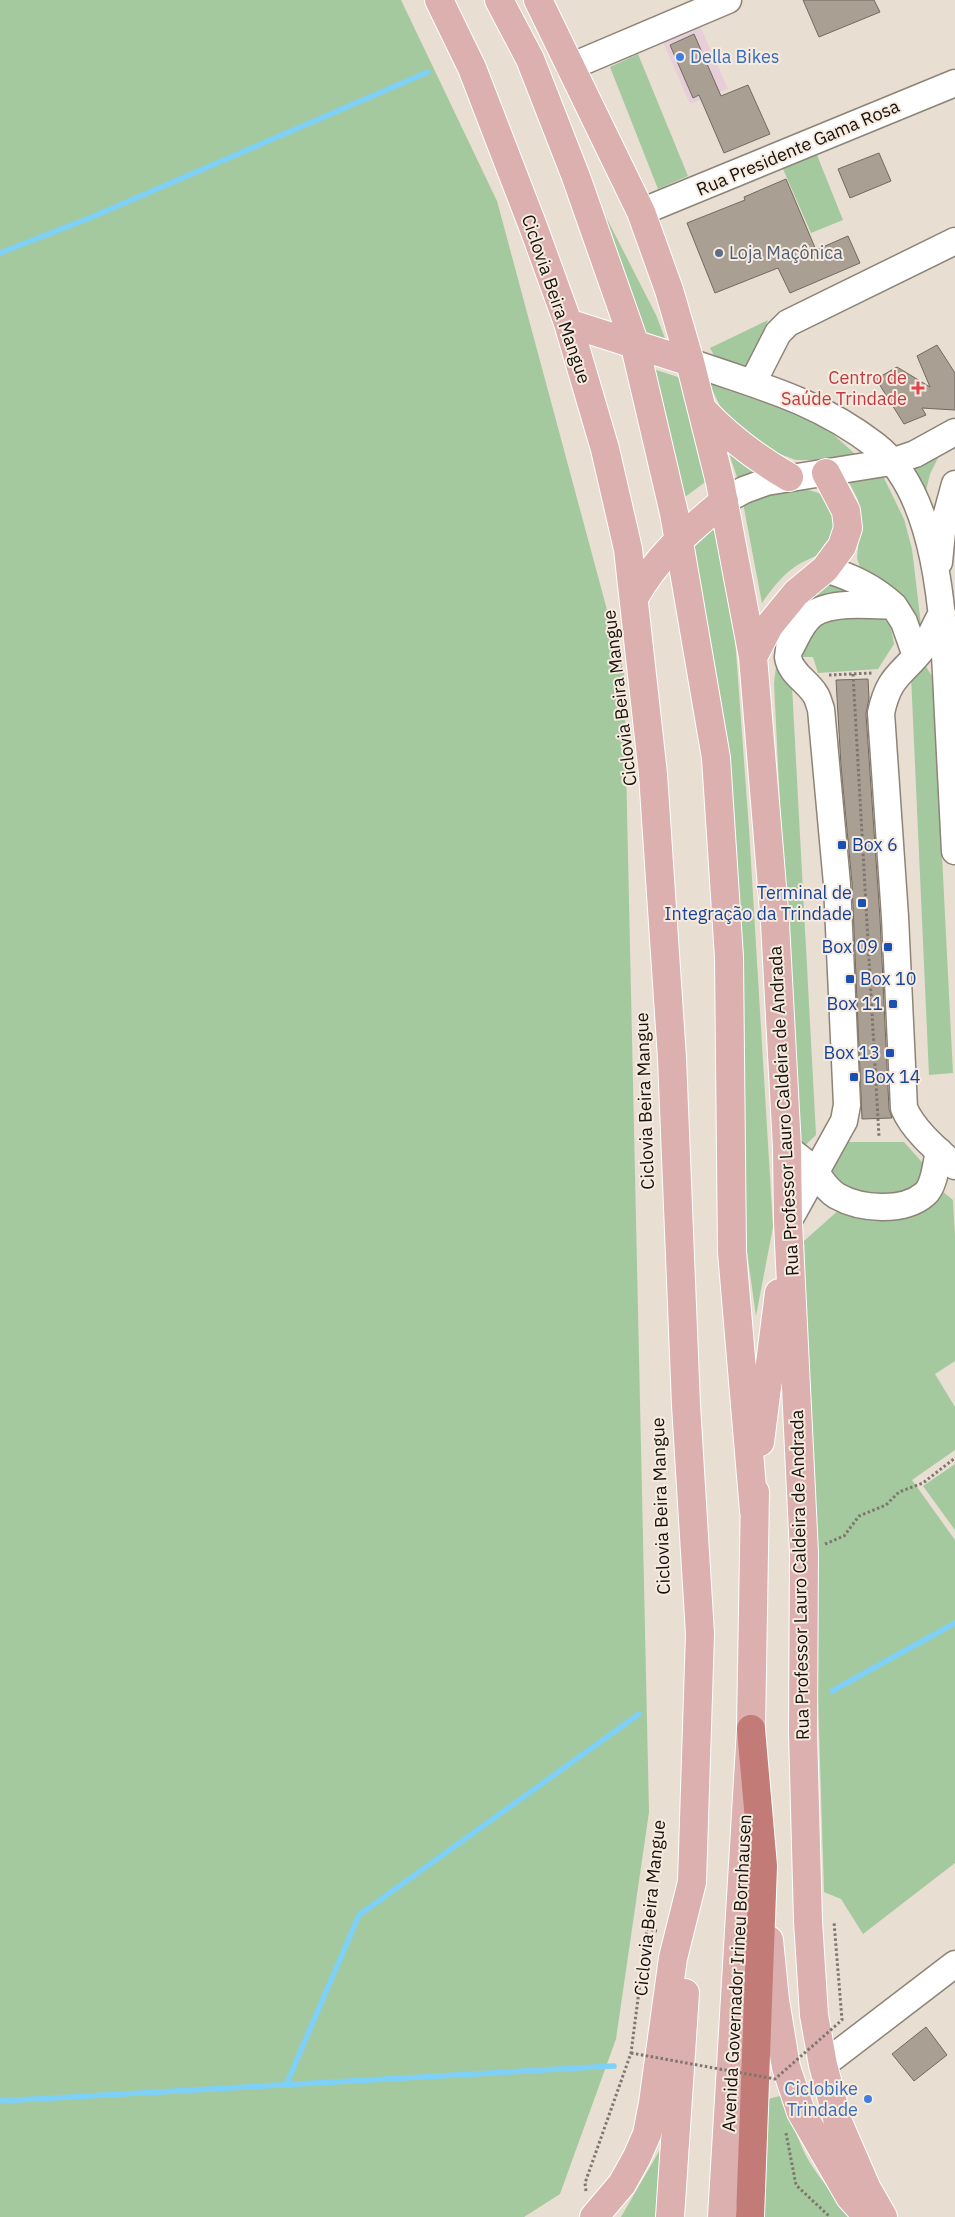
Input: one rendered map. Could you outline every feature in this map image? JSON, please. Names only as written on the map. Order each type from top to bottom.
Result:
[{"type":"highway","points":[[750,2217],[763,1866],[751,1729]]},
{"type":"main road","points":[[440,0],[472,68],[534,229],[568,323],[605,449],[628,549],[653,774],[672,1058],[686,1405],[700,1634],[692,1882],[670,2217]]},
{"type":"main road","points":[[500,0],[530,59],[576,177],[634,342],[679,539],[716,758],[729,956],[732,1252],[754,1511]]},
{"type":"main road","name":"Rua Professor Lauro Caldeira de Andrada","points":[[538,0],[642,212],[669,290],[690,362],[724,501],[752,657],[775,923],[787,1148],[788,1222],[804,1553],[803,1732],[808,1921],[814,2015],[823,2065],[838,2122],[867,2189],[883,2217]]},
{"type":"main road","points":[[530,59],[548,81],[584,137],[642,212]]},
{"type":"main road","points":[[568,323],[634,342],[690,362]]},
{"type":"main road","points":[[701,408],[724,432],[750,453],[789,477]]},
{"type":"main road","points":[[752,657],[769,626],[796,592],[825,569],[837,556],[848,528],[846,512],[826,473]]},
{"type":"main road","points":[[634,598],[652,568],[679,539],[724,501]]},
{"type":"main road","points":[[754,1511],[766,1389],[788,1222]]},
{"type":"main road","name":"Avenida Governador Irineu Bornhausen","points":[[722,2217],[751,1729],[754,1511]]},
{"type":"main road","points":[[763,1866],[775,2000],[786,2067],[801,2112],[850,2197],[868,2217]]},
{"type":"main road","points":[[594,2217],[622,2184],[647,2134],[654,2103],[673,1958],[692,1882]]},
{"type":"street","points":[[570,66],[728,0]]},
{"type":"street","name":"Rua Presidente Gama Rosa","points":[[642,212],[955,83]]},
{"type":"street","points":[[753,382],[778,334],[788,323],[955,241]]},
{"type":"street","points":[[690,362],[794,397],[831,415],[876,446],[904,479],[918,507],[937,578],[942,613],[955,851]]},
{"type":"street","points":[[724,501],[744,490],[766,482],[891,462],[915,454],[955,432]]},
{"type":"street","points":[[937,578],[942,532],[955,484]]},
{"type":"street","points":[[825,569],[861,582],[880,593],[894,606],[904,622],[916,656]]},
{"type":"street","points":[[788,1222],[844,1120],[847,1105],[837,884],[821,709],[816,694],[800,678],[789,662],[796,592]]},
{"type":"street","points":[[790,650],[812,614],[827,608],[865,604],[894,606]]},
{"type":"street","points":[[787,1148],[816,1172],[828,1189],[853,1204],[870,1207],[902,1205],[925,1194],[933,1178],[947,1158],[907,1115],[904,1108],[895,918],[881,713],[889,686],[898,672],[916,656],[927,642],[942,613]]},
{"type":"street","points":[[823,2065],[955,1964]]},
{"type":"path","points":[[853,674],[879,1137]]},
{"type":"path","points":[[804,1553],[844,1536],[859,1516],[886,1505],[900,1492],[923,1483],[955,1458]]},
{"type":"path","points":[[631,2052],[775,2079],[842,2020],[834,1922]]},
{"type":"path","points":[[585,2183],[631,2052],[647,1929],[662,1931]]},
{"type":"path","points":[[647,2060],[648,2051]]},
{"type":"path","points":[[796,2185],[830,2217]]},
{"type":"shaded area","points":[[700,26],[728,89],[690,104],[663,42]]},
{"type":"green space","points":[[0,0],[401,0],[497,201],[624,673],[649,1812],[616,2039],[560,2194],[524,2217],[0,2217]]},
{"type":"green space","points":[[638,54],[688,176],[658,189],[610,67]]},
{"type":"green space","points":[[817,155],[843,220],[811,233],[783,169]]},
{"type":"green space","points":[[575,156],[656,315],[670,351],[637,341]]},
{"type":"green space","points":[[768,320],[750,366],[716,359],[710,348]]},
{"type":"green space","points":[[650,368],[684,379],[708,480],[681,500]]},
{"type":"green space","points":[[707,379],[780,404],[825,427],[855,454],[821,460],[796,460],[777,453],[742,435],[721,408]]},
{"type":"green space","points":[[726,444],[761,471],[738,480]]},
{"type":"green space","points":[[942,450],[930,474],[924,499],[908,468]]},
{"type":"green space","points":[[882,474],[904,519],[912,549],[921,625],[890,590],[862,573],[857,558],[861,518],[858,500],[848,480]]},
{"type":"green space","points":[[795,486],[822,494],[839,520],[824,553],[803,562],[788,572],[775,585],[762,603],[743,503]]},
{"type":"green space","points":[[717,526],[735,638],[749,829],[773,1227],[756,1316],[739,1195],[691,550]]},
{"type":"green space","points":[[837,585],[852,591],[808,606],[804,597],[821,586]]},
{"type":"green space","points":[[820,614],[882,615],[891,628],[894,644],[878,669],[818,673],[813,657],[797,657]]},
{"type":"green space","points":[[777,659],[792,686],[816,1135],[797,1153],[774,683]]},
{"type":"green space","points":[[922,660],[933,678],[953,1073],[929,1075],[911,676]]},
{"type":"green space","points":[[848,1142],[904,1142],[929,1170],[922,1187],[901,1196],[867,1197],[840,1189],[827,1175]]},
{"type":"green space","points":[[942,1191],[953,1200],[955,1237],[955,1361],[935,1374],[955,1407],[955,1450],[912,1480],[955,1540],[955,1863],[863,1934],[841,1899],[824,1892],[804,1241],[841,1208],[903,1215],[928,1208]]},
{"type":"green space","points":[[955,1464],[955,1530],[923,1486]]},
{"type":"green space","points":[[784,2095],[805,2154],[821,2179],[852,2217],[765,2217],[764,2100]]},
{"type":"green space","points":[[661,2148],[657,2217],[621,2217]]},
{"type":"building","points":[[803,0],[874,0],[880,12],[819,37]]},
{"type":"building","points":[[694,34],[721,96],[748,85],[770,134],[724,153],[699,95],[693,98],[670,45]]},
{"type":"building","points":[[879,153],[891,181],[850,198],[838,169]]},
{"type":"building","points":[[786,179],[816,250],[848,236],[860,263],[790,293],[778,268],[715,293],[687,223],[745,200],[744,197]]},
{"type":"building","name":"Centro de Saúde Trindade","points":[[937,345],[955,373],[955,410],[922,408],[926,415],[904,424],[876,379],[897,367],[930,387],[917,356]]},
{"type":"building","points":[[868,679],[869,698],[866,714],[880,918],[889,1109],[892,1118],[862,1119],[852,883],[841,766],[836,680]]},
{"type":"building","points":[[926,2027],[947,2055],[914,2081],[892,2054]]},
{"type":"waterway","points":[[0,253],[92,217],[428,72]]},
{"type":"waterway","points":[[832,1691],[955,1623]]},
{"type":"waterway","points":[[286,2085],[359,1915],[639,1714]]},
{"type":"waterway","points":[[0,2101],[614,2066]]},
{"type":"place","name":"Della Bikes","points":[[680,57]]},
{"type":"place","name":"Loja Maçônica","points":[[719,253]]},
{"type":"place","name":"Centro de Saúde Trindade","points":[[918,388]]},
{"type":"place","name":"Box 6","points":[[842,845]]},
{"type":"place","name":"Terminal de Integração da Trindade","points":[[862,903]]},
{"type":"place","name":"Box 09","points":[[888,947]]},
{"type":"place","name":"Box 10","points":[[850,979]]},
{"type":"place","name":"Box 11","points":[[893,1004]]},
{"type":"place","name":"Box 13","points":[[890,1053]]},
{"type":"place","name":"Box 14","points":[[854,1077]]},
{"type":"place","name":"Ciclobike Trindade","points":[[868,2099]]}]
